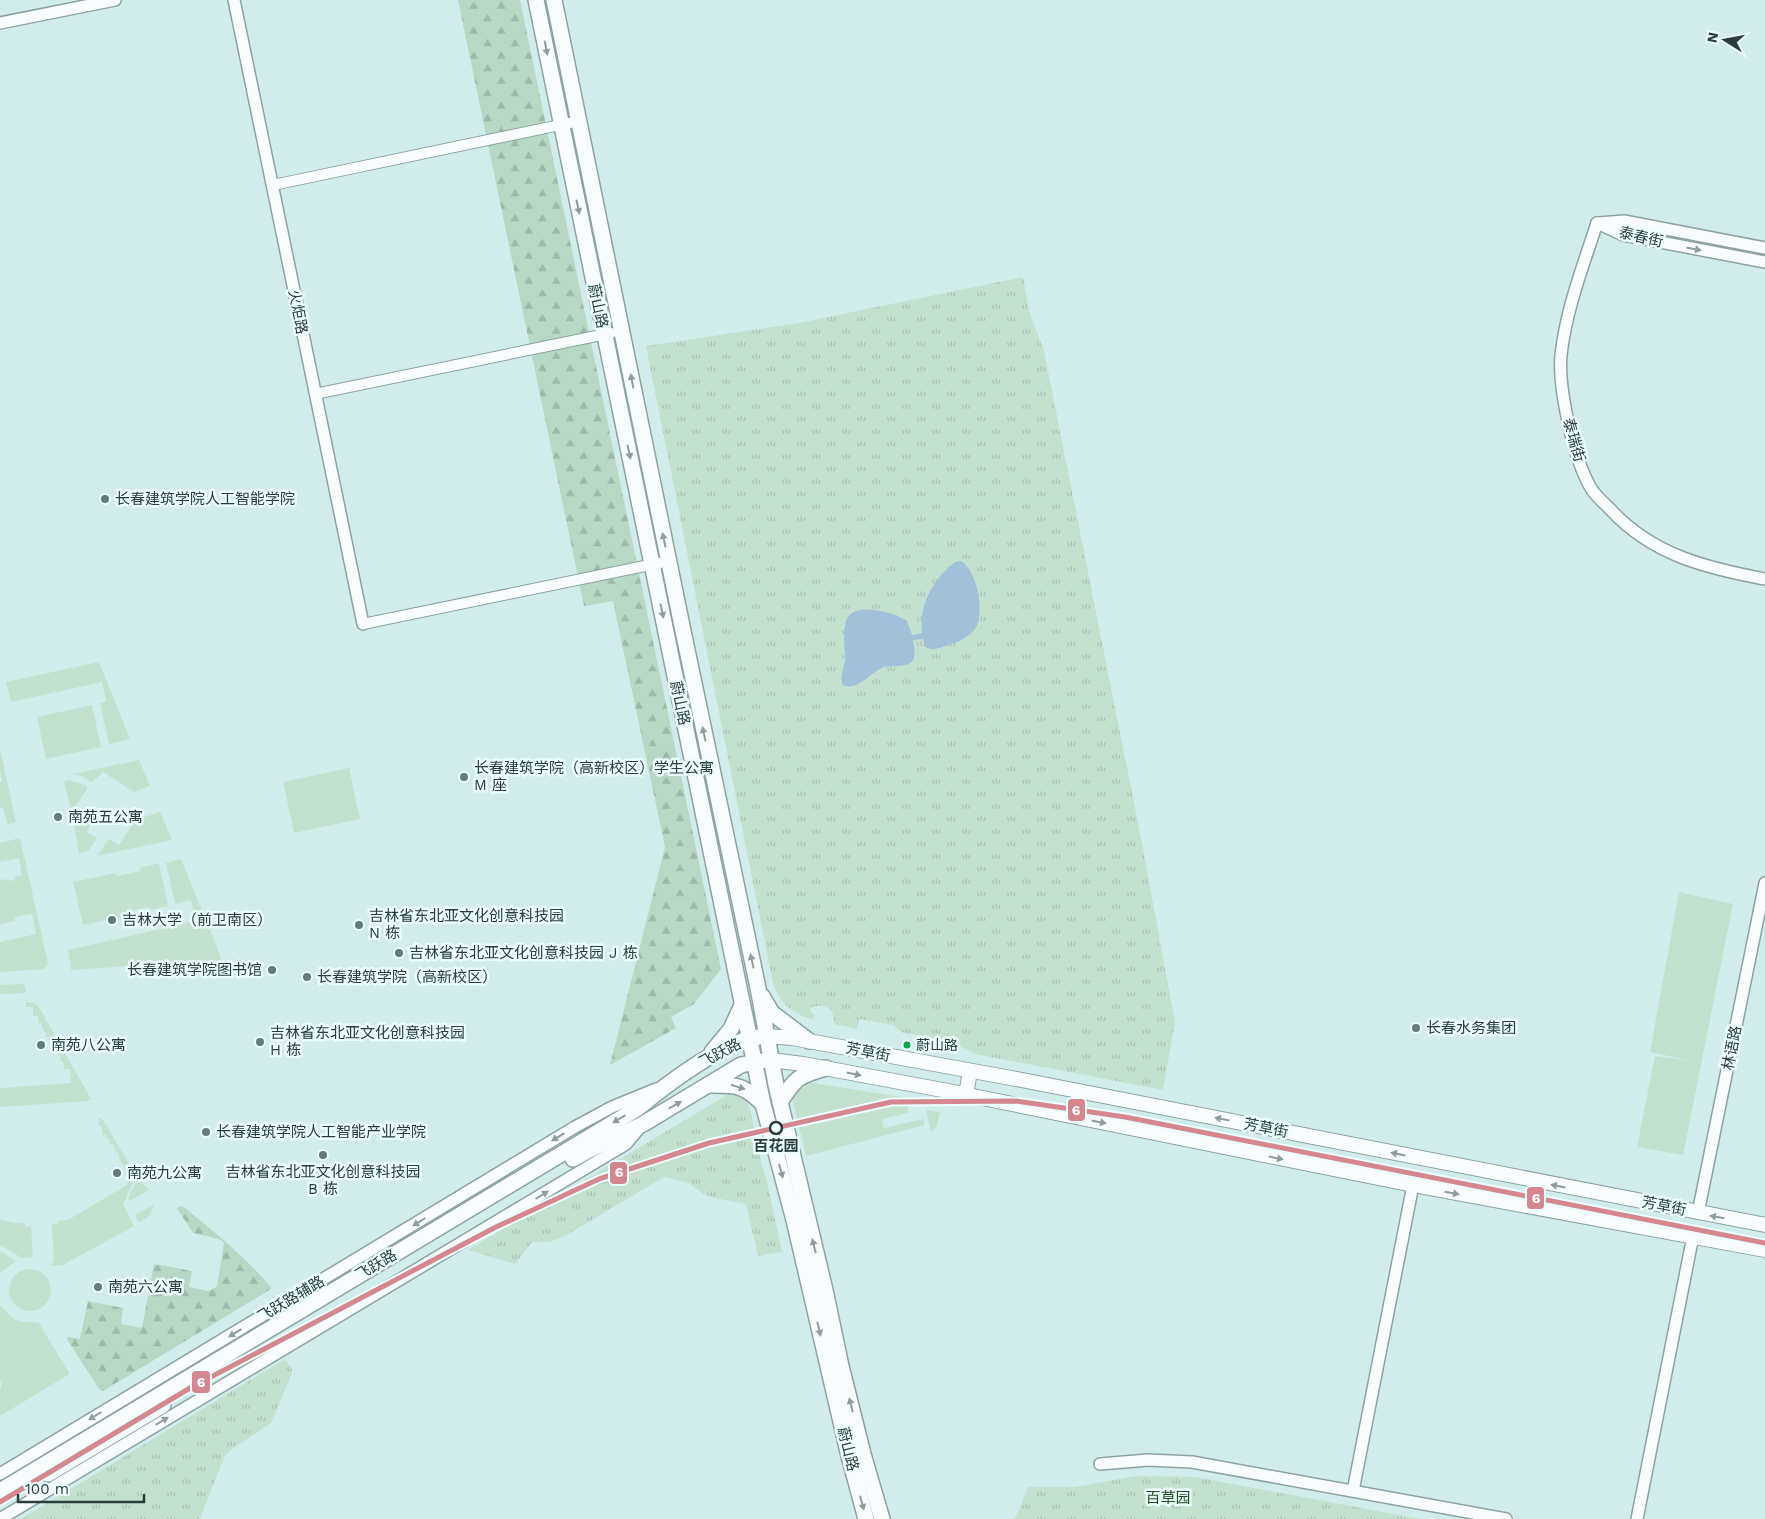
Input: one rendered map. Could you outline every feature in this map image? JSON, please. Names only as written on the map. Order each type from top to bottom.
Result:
[{"type":"main road","name":"蔚山路","points":[[536,0],[763,1104],[794,1220],[848,1452],[866,1519]]},
{"type":"main road","name":"蔚山路","points":[[554,0],[780,1102],[825,1290],[843,1375],[882,1519]]},
{"type":"main road","points":[[758,988],[772,1013],[809,1041]]},
{"type":"main road","points":[[706,1060],[731,1029],[742,1005]]},
{"type":"main road","name":"芳草街","points":[[766,1036],[792,1038],[970,1071],[1765,1225]]},
{"type":"main road","name":"飞跃路","points":[[0,1491],[638,1108],[664,1086],[706,1060],[736,1043],[749,1038],[766,1036]]},
{"type":"main road","name":"芳草街","points":[[771,1060],[826,1068],[1412,1185],[1765,1250]]},
{"type":"main road","name":"飞跃路","points":[[0,1503],[588,1150],[643,1124],[741,1065],[771,1060]]},
{"type":"main road","points":[[780,1102],[799,1076],[826,1068]]},
{"type":"main road","points":[[966,1095],[970,1071]]},
{"type":"main road","points":[[709,1085],[734,1085],[752,1093],[763,1104]]},
{"type":"street","points":[[0,24],[115,0]]},
{"type":"street","name":"火炬路","points":[[234,0],[363,624]]},
{"type":"street","points":[[273,185],[579,121]]},
{"type":"street","name":"泰春街","points":[[1597,223],[1624,221],[1765,248]]},
{"type":"street","name":"泰春街","points":[[1597,223],[1623,235],[1765,262]]},
{"type":"street","name":"泰瑞街","points":[[1597,223],[1574,292],[1561,356],[1564,402],[1575,454],[1593,491],[1620,520],[1645,540],[1682,559],[1725,572],[1765,580]]},
{"type":"street","points":[[315,394],[622,331]]},
{"type":"street","points":[[363,624],[668,561]]},
{"type":"street","name":"林语路","points":[[1698,1213],[1764,897],[1765,883]]},
{"type":"street","name":"飞跃路辅路","points":[[0,1474],[595,1115],[664,1086]]},
{"type":"street","points":[[0,1519],[626,1144],[643,1124]]},
{"type":"street","points":[[1353,1491],[1412,1185]]},
{"type":"street","points":[[450,1221],[462,1195]]},
{"type":"street","points":[[1638,1519],[1693,1236]]},
{"type":"street","points":[[361,1257],[396,1252]]},
{"type":"street","points":[[1100,1464],[1148,1460],[1192,1462],[1506,1519]]},
{"type":"green space","points":[[458,0],[520,0],[721,969],[694,1004],[671,1017],[676,1028],[610,1065],[665,847],[613,601],[584,606]]},
{"type":"green space","points":[[1023,277],[1029,311],[1044,351],[1141,838],[1175,1022],[1163,1090],[975,1054],[952,1042],[901,1032],[893,1025],[859,1019],[857,1029],[834,1024],[831,1010],[824,1006],[810,1008],[810,1011],[815,1015],[814,1020],[800,1015],[788,1007],[779,997],[773,983],[646,346],[799,323]]},
{"type":"green space","points":[[99,662],[130,739],[109,744],[100,703],[106,701],[102,682],[11,702],[6,682]]},
{"type":"green space","points":[[92,705],[101,747],[46,759],[37,717]]},
{"type":"green space","points":[[0,749],[16,822],[7,824],[3,807],[0,808],[0,782],[2,782]]},
{"type":"green space","points":[[139,760],[150,786],[134,792],[103,772],[92,782],[73,774]]},
{"type":"green space","points":[[349,768],[360,819],[294,833],[283,782]]},
{"type":"green space","points":[[70,780],[87,786],[87,789],[76,806],[70,808],[64,781]]},
{"type":"green space","points":[[160,812],[172,840],[97,856],[109,839],[119,845],[135,820]]},
{"type":"green space","points":[[79,818],[90,825],[87,832],[97,838],[89,850],[79,854],[73,820]]},
{"type":"green space","points":[[20,838],[48,963],[44,969],[0,972],[0,942],[36,934],[32,914],[15,917],[15,921],[0,924],[0,880],[14,880],[14,877],[22,875],[19,858],[0,862],[0,843]]},
{"type":"green space","points":[[181,859],[221,957],[220,960],[71,970],[68,950],[196,921],[191,900],[175,904],[166,863]]},
{"type":"green space","points":[[159,863],[168,906],[150,910],[149,907],[125,912],[125,916],[83,925],[73,882],[116,873],[117,876],[141,871],[140,868]]},
{"type":"green space","points":[[1679,892],[1733,904],[1683,1155],[1637,1147],[1655,1056],[1691,1061],[1650,1052]]},
{"type":"green space","points":[[24,984],[25,993],[0,994],[0,985]]},
{"type":"green space","points":[[26,1002],[35,1003],[40,1009],[91,1099],[88,1101],[0,1107],[0,1088],[71,1083],[70,1069],[64,1069],[63,1061],[60,1061],[60,1056],[55,1052],[55,1047],[52,1047],[52,1042],[49,1042],[49,1037],[46,1037],[46,1032],[44,1032],[41,1023],[38,1023],[38,1016],[33,1016],[33,1007],[26,1007]]},
{"type":"green space","points":[[807,1082],[908,1098],[908,1113],[882,1119],[884,1128],[923,1119],[925,1125],[806,1156],[792,1097],[799,1085]]},
{"type":"green space","points":[[733,1094],[747,1101],[751,1112],[782,1252],[758,1256],[746,1204],[715,1198],[703,1194],[689,1183],[664,1177],[565,1236],[550,1242],[532,1242],[515,1264],[468,1250],[727,1095]]},
{"type":"green space","points":[[926,1110],[940,1112],[937,1126],[931,1132]]},
{"type":"green space","points":[[99,1118],[103,1120],[136,1175],[123,1205],[134,1226],[63,1265],[53,1266],[51,1265],[54,1261],[52,1224],[68,1220],[127,1185],[126,1168],[121,1163],[118,1153],[113,1148],[113,1144],[110,1144],[110,1139],[107,1139],[107,1135],[102,1135],[102,1126],[99,1126]]},
{"type":"green space","points":[[138,1178],[149,1190],[130,1201],[128,1198]]},
{"type":"green space","points":[[155,1204],[149,1216],[139,1223],[135,1215]]},
{"type":"green space","points":[[182,1206],[239,1254],[271,1289],[103,1391],[99,1389],[67,1339],[68,1337],[80,1339],[88,1301],[123,1308],[121,1324],[142,1328],[154,1264],[192,1271],[189,1287],[208,1291],[217,1287],[224,1243],[219,1239],[193,1233],[177,1208]]},
{"type":"green space","points":[[0,1220],[25,1223],[25,1227],[31,1226],[33,1257],[22,1258],[0,1245]]},
{"type":"green space","points":[[0,1251],[16,1261],[0,1273]]},
{"type":"green space","points":[[34,1269],[42,1272],[48,1278],[51,1290],[48,1302],[42,1308],[26,1311],[18,1308],[12,1302],[9,1286],[12,1278],[18,1272]]},
{"type":"green space","points":[[0,1305],[18,1321],[39,1323],[69,1373],[0,1416],[2,1381],[0,1380]]},
{"type":"green space","points":[[285,1359],[292,1369],[291,1376],[271,1423],[231,1450],[224,1457],[200,1519],[21,1519]]},
{"type":"green space","name":"百草园","points":[[1137,1476],[1195,1477],[1421,1519],[1015,1519],[1028,1487],[1074,1487]]},
{"type":"water","points":[[961,561],[971,573],[978,593],[980,613],[975,629],[959,641],[936,649],[925,647],[923,639],[913,640],[914,656],[911,663],[884,667],[859,684],[854,686],[843,685],[845,628],[847,619],[851,614],[866,610],[885,612],[907,621],[912,635],[922,633],[923,612],[929,594],[947,569],[955,562]]},
{"type":"transit line","name":"6","points":[[0,1502],[190,1388],[496,1227],[599,1179],[709,1143],[891,1102],[1016,1101],[1125,1117],[1765,1243]]},
{"type":"place","name":"长春建筑学院人工智能学院","points":[[105,499]]},
{"type":"place","name":"长春建筑学院（高新校区）学生公寓 M 座","points":[[464,777]]},
{"type":"place","name":"南苑五公寓","points":[[58,817]]},
{"type":"place","name":"吉林大学（前卫南区）","points":[[112,920]]},
{"type":"place","name":"吉林省东北亚文化创意科技园 N 栋","points":[[359,925]]},
{"type":"place","name":"吉林省东北亚文化创意科技园 J 栋","points":[[399,953]]},
{"type":"place","name":"长春建筑学院图书馆","points":[[272,970]]},
{"type":"place","name":"长春建筑学院（高新校区）","points":[[307,977]]},
{"type":"place","name":"长春水务集团","points":[[1416,1028]]},
{"type":"place","name":"吉林省东北亚文化创意科技园 H 栋","points":[[260,1042]]},
{"type":"place","name":"南苑八公寓","points":[[41,1045]]},
{"type":"place","name":"蔚山路","points":[[907,1045]]},
{"type":"place","name":"百花园","points":[[776,1128]]},
{"type":"place","name":"长春建筑学院人工智能产业学院","points":[[206,1132]]},
{"type":"place","name":"吉林省东北亚文化创意科技园 B 栋","points":[[323,1155]]},
{"type":"place","name":"南苑九公寓","points":[[117,1173]]},
{"type":"place","name":"南苑六公寓","points":[[98,1287]]}]
